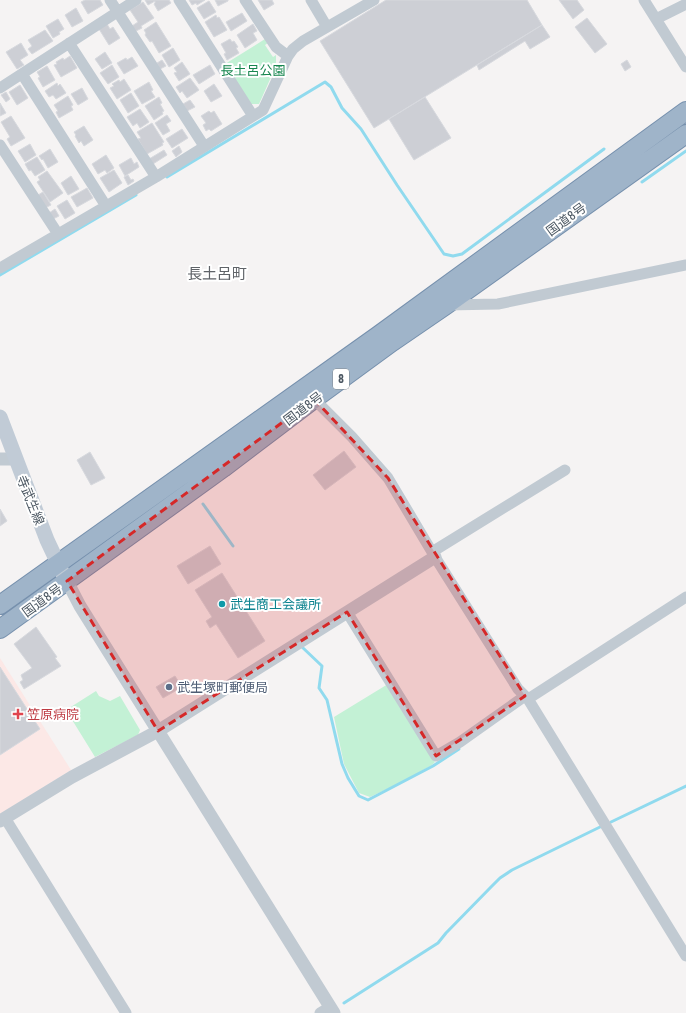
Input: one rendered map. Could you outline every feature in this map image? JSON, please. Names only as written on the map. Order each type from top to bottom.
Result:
[{"type":"highway","name":"国道8号","points":[[0,606],[58,563],[379,335],[686,111]]},
{"type":"highway","name":"国道8号","points":[[0,629],[224,468],[392,342],[686,134]]},
{"type":"main road","name":"寺武生線","points":[[0,417],[15,459],[58,563],[67,581]]},
{"type":"street","points":[[110,0],[204,146]]},
{"type":"street","points":[[0,88],[136,0]]},
{"type":"street","points":[[178,0],[253,116]]},
{"type":"street","points":[[245,0],[276,47],[288,56]]},
{"type":"street","points":[[311,0],[327,27]]},
{"type":"street","points":[[0,268],[156,177],[263,110],[288,56],[293,49],[303,41],[374,0]]},
{"type":"street","points":[[644,0],[686,67]]},
{"type":"street","points":[[656,19],[686,4]]},
{"type":"street","points":[[69,43],[156,177]]},
{"type":"street","points":[[22,74],[106,206]]},
{"type":"street","points":[[0,145],[58,234]]},
{"type":"street","points":[[446,305],[498,304],[686,265]]},
{"type":"street","points":[[314,400],[352,437],[388,478],[433,554],[518,688],[526,698],[686,956]]},
{"type":"street","points":[[0,459],[15,459]]},
{"type":"street","points":[[126,1013],[2,820],[72,777],[158,731],[347,612],[433,554],[565,470]]},
{"type":"street","points":[[67,581],[80,606],[158,731],[328,1011]]},
{"type":"street","points":[[347,612],[436,756],[686,597]]},
{"type":"highlighted area","points":[[314,399],[388,478],[525,696],[436,756],[347,612],[158,731],[67,581]]},
{"type":"shaded area","name":"笠原病院","points":[[0,658],[71,770],[0,814]]},
{"type":"green space","name":"長土呂公園","points":[[265,39],[268,43],[265,45],[273,57],[276,55],[276,66],[259,104],[251,104],[225,64]]},
{"type":"green space","points":[[388,684],[435,762],[400,783],[370,797],[359,793],[344,764],[334,717]]},
{"type":"green space","points":[[96,691],[99,696],[110,701],[120,696],[140,730],[138,735],[95,757],[66,710]]},
{"type":"building","points":[[85,0],[100,0],[103,5],[88,14],[81,2]]},
{"type":"building","points":[[145,0],[169,0],[171,3],[158,11],[154,4],[155,1],[148,5]]},
{"type":"building","points":[[189,0],[205,0],[197,5],[196,3],[192,5]]},
{"type":"building","points":[[215,0],[228,0],[228,1],[218,6]]},
{"type":"building","points":[[258,0],[272,0],[274,4],[264,10]]},
{"type":"building","points":[[386,0],[527,0],[542,25],[374,128],[320,41]]},
{"type":"building","points":[[559,0],[577,0],[584,10],[573,19]]},
{"type":"building","points":[[209,1],[216,12],[204,19],[197,8]]},
{"type":"building","points":[[143,2],[154,18],[136,31],[132,26],[138,22],[130,10]]},
{"type":"building","points":[[76,8],[83,21],[72,27],[65,15]]},
{"type":"building","points":[[242,13],[247,21],[231,31],[226,22]]},
{"type":"building","points":[[216,15],[217,18],[219,17],[227,30],[214,37],[205,22]]},
{"type":"building","points":[[587,18],[607,44],[595,53],[575,27]]},
{"type":"building","points":[[58,19],[64,29],[59,32],[60,34],[53,38],[46,26]]},
{"type":"building","points":[[156,22],[171,46],[159,53],[152,41],[150,42],[145,35],[146,33],[144,30]]},
{"type":"building","points":[[107,24],[110,29],[113,27],[120,38],[109,45],[99,29]]},
{"type":"building","points":[[253,24],[257,31],[253,33],[257,40],[245,48],[237,35]]},
{"type":"building","points":[[542,25],[550,37],[530,49],[525,41],[479,70],[477,65]]},
{"type":"building","points":[[45,30],[53,41],[32,54],[28,49],[32,46],[28,40]]},
{"type":"building","points":[[230,39],[232,42],[234,41],[238,47],[236,48],[239,53],[227,60],[224,54],[226,53],[221,44]]},
{"type":"building","points":[[21,43],[28,55],[20,60],[24,65],[17,69],[6,52]]},
{"type":"building","points":[[173,48],[180,60],[169,67],[162,55]]},
{"type":"building","points":[[105,52],[112,63],[102,69],[95,59]]},
{"type":"building","points":[[70,56],[77,68],[61,77],[54,65],[63,58],[64,60]]},
{"type":"building","points":[[132,57],[138,66],[124,74],[117,63],[126,58],[127,60]]},
{"type":"building","points":[[162,60],[166,66],[160,69],[157,63]]},
{"type":"building","points":[[627,60],[631,67],[625,71],[621,64]]},
{"type":"building","points":[[182,62],[190,74],[179,81],[174,73],[177,72],[174,68]]},
{"type":"building","points":[[112,65],[119,77],[108,84],[100,73]]},
{"type":"building","points":[[210,65],[215,74],[199,84],[193,75]]},
{"type":"building","points":[[47,66],[55,80],[43,87],[38,78],[40,77],[37,72]]},
{"type":"building","points":[[190,78],[199,90],[187,98],[182,91],[180,93],[176,87]]},
{"type":"building","points":[[124,79],[131,90],[117,99],[110,88],[114,86],[112,84],[119,80],[120,82]]},
{"type":"building","points":[[149,82],[153,90],[151,91],[155,97],[142,104],[134,91]]},
{"type":"building","points":[[57,83],[58,86],[60,84],[66,93],[56,99],[53,95],[49,97],[45,91]]},
{"type":"building","points":[[214,84],[222,96],[211,102],[204,91]]},
{"type":"building","points":[[20,85],[28,98],[17,105],[9,92]]},
{"type":"building","points":[[82,88],[88,99],[78,105],[71,94]]},
{"type":"building","points":[[6,92],[10,99],[6,102],[1,95]]},
{"type":"building","points":[[131,93],[139,106],[128,113],[120,100]]},
{"type":"building","points":[[68,96],[73,105],[71,106],[73,110],[59,118],[56,112],[58,111],[54,105]]},
{"type":"building","points":[[159,97],[162,103],[160,104],[164,111],[162,112],[163,114],[154,120],[145,106]]},
{"type":"building","points":[[425,97],[451,138],[414,160],[389,119]]},
{"type":"building","points":[[190,100],[195,107],[187,111],[183,104]]},
{"type":"building","points":[[0,103],[6,113],[0,116]]},
{"type":"building","points":[[140,109],[149,122],[140,128],[137,123],[133,126],[127,117]]},
{"type":"building","points":[[209,111],[211,113],[214,111],[222,124],[211,131],[209,129],[206,131],[203,125],[206,123],[201,116]]},
{"type":"building","points":[[167,115],[171,121],[166,124],[170,131],[163,135],[155,123]]},
{"type":"building","points":[[11,116],[25,138],[11,146],[7,139],[10,137],[1,122]]},
{"type":"building","points":[[152,123],[164,142],[162,143],[163,145],[147,154],[138,139],[141,138],[137,132]]},
{"type":"building","points":[[84,126],[93,140],[84,146],[81,141],[79,143],[74,132]]},
{"type":"building","points":[[182,129],[188,138],[172,148],[166,139]]},
{"type":"building","points":[[30,144],[36,155],[25,162],[18,151]]},
{"type":"building","points":[[179,146],[182,152],[176,157],[172,151]]},
{"type":"building","points":[[50,149],[58,162],[48,168],[43,159],[42,160],[39,156]]},
{"type":"building","points":[[164,150],[167,155],[153,164],[149,159]]},
{"type":"building","points":[[106,155],[114,168],[107,173],[105,170],[98,174],[92,164]]},
{"type":"building","points":[[37,157],[45,170],[35,176],[31,170],[29,171],[25,164]]},
{"type":"building","points":[[131,158],[134,164],[137,162],[139,167],[125,176],[119,165]]},
{"type":"building","points":[[114,170],[122,183],[109,192],[100,178]]},
{"type":"building","points":[[47,171],[63,193],[50,202],[37,182],[40,180],[38,177]]},
{"type":"building","points":[[128,175],[131,180],[133,179],[134,181],[128,185],[124,177]]},
{"type":"building","points":[[71,176],[79,189],[68,195],[61,183]]},
{"type":"building","points":[[87,188],[93,198],[77,207],[71,197]]},
{"type":"building","points":[[43,192],[51,205],[45,208],[38,195]]},
{"type":"building","points":[[67,200],[75,213],[65,219],[57,206]]},
{"type":"building","points":[[55,209],[59,216],[53,219],[49,213]]},
{"type":"building","points":[[344,451],[356,467],[325,490],[313,475]]},
{"type":"building","points":[[90,452],[105,478],[91,485],[77,460]]},
{"type":"building","points":[[0,509],[7,521],[0,526]]},
{"type":"building","points":[[210,546],[221,564],[188,584],[177,566]]},
{"type":"building","name":"武生商工会議所","points":[[222,573],[265,641],[238,658],[216,624],[210,628],[206,621],[212,617],[195,590]]},
{"type":"building","points":[[36,627],[57,657],[55,658],[61,666],[24,689],[20,682],[23,680],[21,675],[32,668],[14,644]]},
{"type":"building","name":"笠原病院","points":[[0,667],[40,729],[0,755]]},
{"type":"building","points":[[175,676],[182,687],[163,698],[156,687]]},
{"type":"waterway","points":[[167,177],[325,82],[331,87],[342,108],[361,129],[444,254],[453,256],[462,254],[604,149]]},
{"type":"waterway","points":[[642,182],[686,151]]},
{"type":"waterway","points":[[0,275],[136,195]]},
{"type":"waterway","points":[[203,504],[233,546]]},
{"type":"waterway","points":[[302,647],[322,666],[319,688],[327,700],[342,764],[348,778],[359,796],[368,800],[433,766],[459,749]]},
{"type":"waterway","points":[[611,822],[686,786]]},
{"type":"waterway","points":[[344,1003],[438,943],[500,878],[512,870],[600,827]]},
{"type":"place","name":"武生商工会議所","points":[[222,604]]},
{"type":"place","name":"武生塚町郵便局","points":[[169,687]]},
{"type":"place","name":"笠原病院","points":[[18,714]]},
{"type":"district","name":"長土呂町","points":[[217,274]]}]
